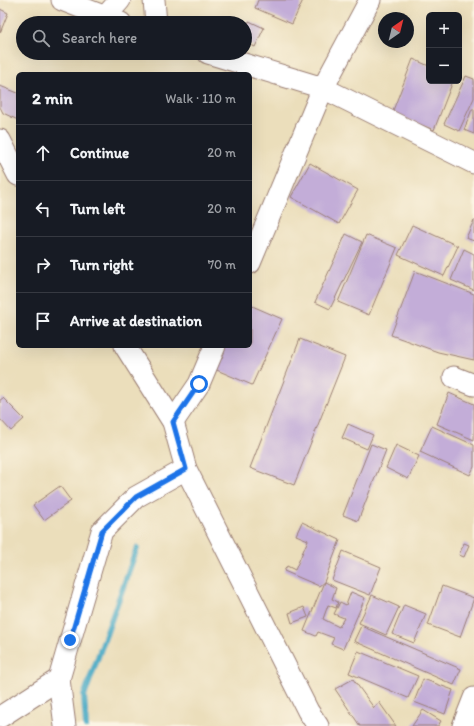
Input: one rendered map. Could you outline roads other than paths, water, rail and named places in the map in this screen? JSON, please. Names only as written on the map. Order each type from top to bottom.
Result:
[{"type":"street","points":[[62,0],[103,16]]},
{"type":"street","points":[[114,16],[120,0]]},
{"type":"street","points":[[154,0],[155,16]]},
{"type":"street","points":[[252,258],[323,88],[370,0]]},
{"type":"street","points":[[231,60],[323,88],[474,164]]},
{"type":"street","points":[[0,140],[16,170]]},
{"type":"street","points":[[126,348],[173,422],[186,469],[308,711],[318,726]]},
{"type":"street","points":[[173,422],[199,384],[214,348]]},
{"type":"street","points":[[454,377],[474,385]]},
{"type":"street","points":[[65,726],[59,679],[102,531],[136,497],[186,469]]},
{"type":"street","points":[[0,716],[59,679]]},
{"type":"street","points":[[463,726],[474,698]]},
{"type":"waterway","points":[[86,726],[84,696],[137,548]]}]
